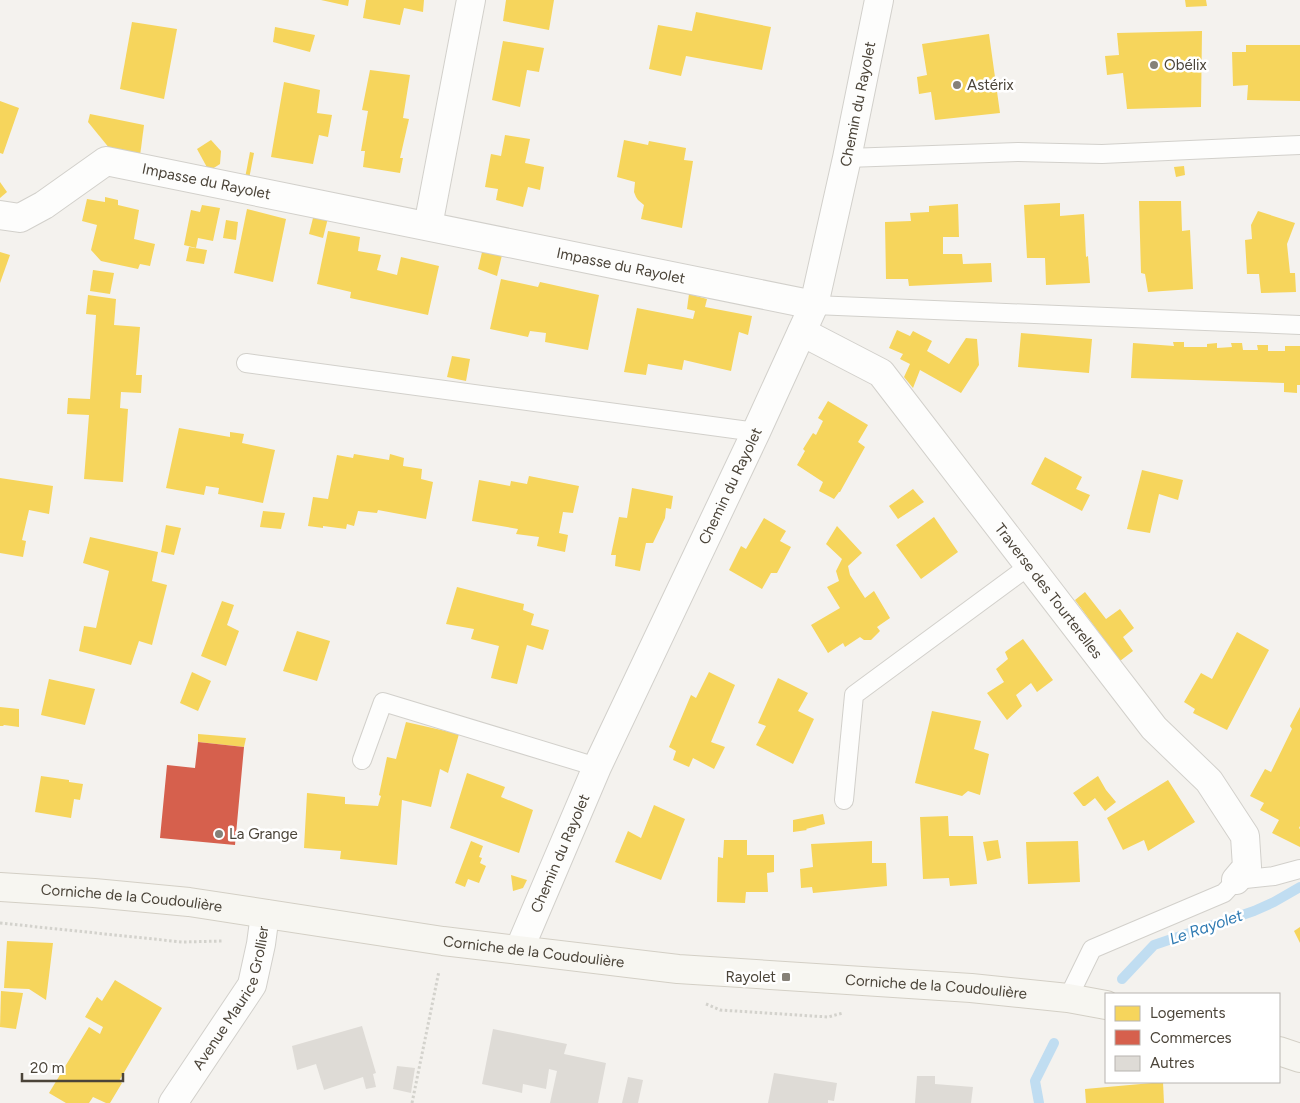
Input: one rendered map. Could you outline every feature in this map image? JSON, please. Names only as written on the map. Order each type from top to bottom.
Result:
[{"type":"main road","name":"Corniche de la Coudoulière","points":[[0,887],[189,902],[412,936],[678,969],[972,988],[1068,998],[1105,1005]]},
{"type":"main road","points":[[1280,1051],[1300,1058]]},
{"type":"street","points":[[428,226],[471,0]]},
{"type":"street","name":"Chemin du Rayolet","points":[[518,950],[597,767],[814,305],[847,158],[879,0]]},
{"type":"street","name":"Impasse du Rayolet","points":[[0,215],[20,218],[44,205],[106,161],[814,305]]},
{"type":"street","name":"Traverse des Tourterelles","points":[[802,332],[881,373],[1154,728],[1209,781],[1245,836],[1247,867],[1236,880]]},
{"type":"street","name":"Avenue Maurice Grollier","points":[[173,1103],[252,985],[265,914]]},
{"type":"lane","points":[[847,158],[1018,152],[1102,154],[1300,145]]},
{"type":"lane","points":[[814,305],[1300,324]]},
{"type":"lane","points":[[246,363],[756,432]]},
{"type":"lane","points":[[844,800],[854,695],[1029,566]]},
{"type":"lane","points":[[362,760],[383,702],[597,767]]},
{"type":"lane","points":[[1068,998],[1092,949],[1224,893],[1236,880],[1274,876],[1300,869]]},
{"type":"path","points":[[0,923],[182,942],[227,941]]},
{"type":"path","points":[[412,1103],[439,969]]},
{"type":"building: Logements","points":[[321,0],[349,0],[348,6]]},
{"type":"building: Logements","points":[[366,0],[424,0],[423,12],[404,8],[400,25],[363,18]]},
{"type":"building: Logements","points":[[506,0],[554,0],[549,30],[503,21]]},
{"type":"building: Logements","points":[[1185,0],[1206,0],[1207,6],[1186,7]]},
{"type":"building: Logements","points":[[696,12],[771,27],[762,70],[686,56],[681,76],[649,69],[658,25],[692,31]]},
{"type":"building: Logements","points":[[132,22],[177,29],[164,99],[120,89]]},
{"type":"building: Logements","points":[[275,27],[315,35],[310,52],[273,42]]},
{"type":"building: Logements","name":"Obélix","points":[[1202,31],[1201,107],[1127,109],[1123,73],[1107,75],[1105,56],[1119,55],[1117,33]]},
{"type":"building: Logements","name":"Astérix","points":[[989,34],[1000,113],[935,120],[931,92],[919,94],[917,77],[927,75],[922,44]]},
{"type":"building: Logements","points":[[503,41],[544,48],[539,72],[527,70],[520,107],[492,100]]},
{"type":"building: Logements","points":[[1246,45],[1300,45],[1300,101],[1247,100],[1248,85],[1233,86],[1232,52],[1246,52]]},
{"type":"building: Logements","points":[[370,70],[410,75],[403,118],[409,119],[400,158],[403,158],[400,173],[363,167],[365,151],[361,151],[368,111],[362,110]]},
{"type":"building: Logements","points":[[284,82],[320,90],[317,113],[332,115],[328,137],[319,135],[313,164],[271,157]]},
{"type":"building: Logements","points":[[0,101],[19,108],[3,154],[0,153]]},
{"type":"building: Logements","points":[[90,114],[144,125],[140,156],[110,149],[88,122]]},
{"type":"building: Logements","points":[[505,135],[530,139],[525,163],[544,167],[540,190],[528,187],[523,207],[496,200],[498,189],[485,187],[491,154],[501,156]]},
{"type":"building: Logements","points":[[211,140],[221,151],[220,164],[209,171],[197,149]]},
{"type":"building: Logements","points":[[624,140],[648,145],[649,141],[686,148],[684,160],[693,161],[682,228],[641,219],[644,205],[638,200],[634,192],[635,182],[617,177]]},
{"type":"building: Logements","points":[[250,152],[254,153],[249,179],[245,178]]},
{"type":"building: Logements","points":[[1184,166],[1185,175],[1176,177],[1174,167]]},
{"type":"building: Logements","points":[[0,182],[7,192],[0,198]]},
{"type":"building: Logements","points":[[105,197],[118,200],[118,205],[139,210],[134,239],[155,244],[150,266],[140,264],[138,269],[101,261],[91,250],[97,225],[82,221],[87,199],[105,202]]},
{"type":"building: Logements","points":[[1139,201],[1181,201],[1182,231],[1190,230],[1193,289],[1148,292],[1145,274],[1141,273]]},
{"type":"building: Logements","points":[[1060,203],[1060,216],[1084,214],[1086,257],[1088,256],[1090,283],[1046,285],[1045,258],[1027,258],[1024,205]]},
{"type":"building: Logements","points":[[958,204],[959,237],[943,237],[943,254],[962,254],[963,264],[991,263],[992,282],[909,286],[908,279],[886,279],[885,222],[911,221],[910,213],[929,212],[929,206]]},
{"type":"building: Logements","points":[[202,205],[220,208],[213,241],[198,238],[196,248],[184,245],[191,210],[200,212]]},
{"type":"building: Logements","points":[[247,209],[286,219],[273,282],[234,273]]},
{"type":"building: Logements","points":[[1258,211],[1295,223],[1287,244],[1290,273],[1295,273],[1296,292],[1261,293],[1259,274],[1247,274],[1245,240],[1252,239],[1251,225]]},
{"type":"building: Logements","points":[[314,214],[328,218],[323,238],[309,234]]},
{"type":"building: Logements","points":[[226,220],[238,222],[236,240],[223,238]]},
{"type":"building: Logements","points":[[328,231],[360,237],[358,251],[381,255],[377,270],[397,275],[401,257],[439,266],[428,315],[350,298],[351,292],[317,284]]},
{"type":"building: Logements","points":[[189,247],[207,250],[204,264],[186,261]]},
{"type":"building: Logements","points":[[483,248],[502,255],[497,276],[478,269]]},
{"type":"building: Logements","points":[[0,252],[10,255],[0,283]]},
{"type":"building: Logements","points":[[93,270],[114,273],[110,294],[90,291]]},
{"type":"building: Logements","points":[[501,279],[538,287],[540,282],[599,295],[588,350],[545,342],[546,333],[530,331],[528,337],[490,329]]},
{"type":"building: Logements","points":[[689,294],[707,299],[705,307],[752,316],[748,335],[739,332],[731,371],[684,360],[682,370],[648,364],[646,375],[624,372],[637,308],[693,319],[695,311],[687,309]]},
{"type":"building: Logements","points":[[88,295],[116,299],[114,325],[140,327],[136,375],[142,375],[141,393],[121,392],[120,408],[128,409],[123,482],[84,479],[89,415],[67,414],[68,398],[90,399],[96,315],[86,314]]},
{"type":"building: Logements","points":[[897,330],[910,336],[913,331],[932,341],[927,351],[949,364],[966,338],[977,339],[979,365],[961,393],[920,370],[913,388],[904,377],[910,364],[900,359],[903,354],[889,348]]},
{"type":"building: Logements","points":[[1021,333],[1092,339],[1089,373],[1018,367]]},
{"type":"building: Logements","points":[[1173,342],[1184,342],[1184,347],[1207,347],[1207,344],[1217,343],[1217,348],[1232,347],[1231,343],[1242,343],[1243,350],[1258,350],[1257,345],[1268,345],[1268,351],[1285,351],[1285,346],[1300,346],[1300,385],[1297,385],[1297,393],[1284,392],[1284,383],[1131,378],[1133,343],[1174,346]]},
{"type":"building: Logements","points":[[452,356],[470,359],[466,381],[447,377]]},
{"type":"building: Logements","points":[[828,401],[868,425],[858,442],[865,447],[840,492],[834,499],[819,491],[823,482],[797,465],[805,451],[803,449],[813,433],[816,435],[823,421],[818,418]]},
{"type":"building: Logements","points":[[179,428],[230,437],[230,432],[244,434],[242,443],[275,450],[263,503],[218,494],[219,488],[206,486],[204,495],[166,488]]},
{"type":"building: Logements","points":[[354,454],[389,460],[390,454],[404,458],[403,466],[422,469],[421,479],[433,482],[426,519],[378,510],[377,513],[358,511],[354,526],[347,524],[346,529],[308,526],[313,497],[328,499],[337,455],[353,458]]},
{"type":"building: Logements","points":[[1045,457],[1082,477],[1076,489],[1090,495],[1082,511],[1031,484]]},
{"type":"building: Logements","points":[[1142,470],[1183,480],[1178,500],[1159,494],[1150,533],[1127,529]]},
{"type":"building: Logements","points":[[529,476],[579,486],[573,513],[563,512],[559,533],[568,535],[565,552],[537,546],[539,537],[516,534],[518,529],[472,521],[479,480],[510,486],[511,481],[527,484]]},
{"type":"building: Logements","points":[[0,478],[53,486],[49,514],[29,510],[22,540],[26,541],[23,557],[0,553]]},
{"type":"building: Logements","points":[[632,488],[673,496],[671,509],[666,508],[665,518],[653,543],[646,543],[640,571],[615,566],[616,555],[611,555],[619,517],[627,518]]},
{"type":"building: Logements","points":[[913,489],[924,502],[898,519],[889,506]]},
{"type":"building: Logements","points":[[263,511],[285,513],[281,529],[260,527]]},
{"type":"building: Logements","points":[[934,517],[958,552],[921,579],[896,545]]},
{"type":"building: Logements","points":[[764,518],[786,531],[780,541],[791,547],[777,573],[771,573],[762,589],[729,570],[741,546],[746,549]]},
{"type":"building: Logements","points":[[166,525],[181,528],[174,555],[161,552]]},
{"type":"building: Logements","points":[[837,526],[862,553],[848,566],[850,575],[865,598],[874,591],[890,618],[877,627],[880,631],[871,640],[864,640],[860,637],[845,647],[843,643],[828,653],[811,625],[840,608],[827,587],[839,581],[836,571],[842,559],[826,544]]},
{"type":"building: Logements","points":[[90,537],[158,552],[152,581],[167,585],[152,645],[139,641],[131,665],[79,651],[84,626],[96,628],[109,571],[83,563]]},
{"type":"building: Logements","points":[[457,587],[524,604],[523,610],[534,614],[531,625],[549,630],[543,650],[527,645],[517,684],[491,678],[499,646],[471,639],[474,629],[446,624]]},
{"type":"building: Logements","points":[[1085,592],[1106,619],[1120,609],[1134,628],[1123,637],[1133,651],[1120,661],[1075,600]]},
{"type":"building: Logements","points":[[222,601],[234,605],[227,625],[239,631],[226,666],[201,656]]},
{"type":"building: Logements","points":[[297,631],[330,641],[317,681],[283,671]]},
{"type":"building: Logements","points":[[1237,632],[1269,650],[1227,730],[1193,713],[1195,709],[1184,702],[1201,673],[1212,679]]},
{"type":"building: Logements","points":[[1023,639],[1053,680],[1037,692],[1031,683],[1016,695],[1022,706],[1007,720],[987,693],[1004,682],[996,669],[1008,659],[1005,652]]},
{"type":"building: Logements","points":[[192,672],[211,681],[198,711],[180,703]]},
{"type":"building: Logements","points":[[709,672],[735,685],[711,742],[725,747],[714,769],[693,758],[689,767],[673,760],[676,751],[669,747],[691,695],[696,698]]},
{"type":"building: Logements","points":[[778,678],[808,693],[798,711],[814,719],[793,764],[756,745],[766,726],[758,723]]},
{"type":"building: Logements","points":[[49,679],[95,689],[85,725],[41,715]]},
{"type":"building: Logements","points":[[0,707],[19,709],[19,727],[0,726]]},
{"type":"building: Logements","points":[[1300,707],[1300,847],[1272,833],[1279,820],[1260,810],[1264,803],[1250,796],[1265,769],[1271,772],[1292,729],[1290,726]]},
{"type":"building: Logements","points":[[932,711],[981,721],[974,749],[989,754],[980,795],[968,791],[962,796],[915,783]]},
{"type":"building: Logements","points":[[406,722],[459,734],[448,773],[440,769],[431,807],[402,800],[397,865],[340,859],[341,851],[304,848],[307,793],[345,797],[345,804],[378,806],[387,757],[396,759]]},
{"type":"building: Logements","points":[[198,734],[246,738],[244,747],[198,742]]},
{"type":"building: Logements","points":[[467,773],[505,787],[501,797],[533,810],[519,853],[450,828]]},
{"type":"building: Logements","points":[[41,776],[83,784],[80,800],[74,799],[71,818],[35,812]]},
{"type":"building: Logements","points":[[1098,776],[1116,802],[1105,811],[1095,798],[1083,806],[1073,793]]},
{"type":"building: Logements","points":[[1168,780],[1195,822],[1148,851],[1144,840],[1123,850],[1107,818]]},
{"type":"building: Logements","points":[[654,805],[685,819],[661,880],[615,862],[628,831],[641,838]]},
{"type":"building: Logements","points":[[823,814],[825,824],[793,832],[793,820]]},
{"type":"building: Logements","points":[[948,816],[949,836],[973,836],[977,884],[950,886],[949,878],[923,879],[920,817]]},
{"type":"building: Logements","points":[[724,840],[747,840],[747,855],[774,855],[774,872],[767,873],[768,892],[746,892],[745,903],[717,902],[718,857],[723,858]]},
{"type":"building: Logements","points":[[998,840],[1001,858],[987,861],[983,842]]},
{"type":"building: Logements","points":[[471,841],[483,846],[479,857],[482,858],[480,863],[486,866],[479,883],[468,879],[465,887],[455,883]]},
{"type":"building: Logements","points":[[872,841],[872,863],[886,863],[887,886],[813,893],[812,887],[801,888],[800,869],[813,867],[811,844]]},
{"type":"building: Logements","points":[[1078,841],[1080,882],[1028,884],[1026,842]]},
{"type":"building: Logements","points":[[511,875],[527,880],[523,888],[513,891]]},
{"type":"building: Logements","points":[[1300,927],[1300,943],[1294,931]]},
{"type":"building: Logements","points":[[7,941],[53,943],[46,1000],[29,989],[4,988]]},
{"type":"building: Logements","points":[[115,980],[162,1008],[119,1081],[122,1083],[110,1103],[93,1097],[89,1103],[66,1103],[49,1093],[89,1027],[100,1034],[103,1027],[85,1017],[97,997],[102,1001]]},
{"type":"building: Logements","points":[[1,991],[23,993],[16,1029],[0,1027]]},
{"type":"building: Logements","points":[[1163,1083],[1164,1103],[1086,1103],[1085,1089]]},
{"type":"building: Commerces","points":[[198,742],[244,747],[235,845],[160,838],[167,765],[195,768]]},
{"type":"building: Autres","points":[[362,1026],[376,1073],[373,1074],[376,1087],[366,1089],[363,1077],[324,1090],[316,1064],[297,1070],[292,1046]]},
{"type":"building: Autres","points":[[493,1029],[567,1044],[564,1054],[606,1063],[598,1103],[550,1103],[557,1071],[549,1069],[546,1089],[523,1084],[522,1093],[482,1084]]},
{"type":"building: Autres","points":[[397,1066],[415,1068],[411,1093],[393,1089]]},
{"type":"building: Autres","points":[[774,1073],[837,1083],[834,1101],[828,1100],[828,1103],[768,1103]]},
{"type":"building: Autres","points":[[917,1076],[935,1076],[935,1084],[973,1087],[971,1103],[915,1103]]},
{"type":"building: Autres","points":[[628,1077],[643,1080],[638,1103],[622,1103]]},
{"type":"waterway","name":"Le Rayolet","points":[[1122,979],[1154,945],[1254,911],[1300,887]]},
{"type":"waterway","name":"Le Rayolet","points":[[1039,1103],[1035,1081],[1054,1043]]},
{"type":"place","name":"Obélix","points":[[1154,65]]},
{"type":"place","name":"Astérix","points":[[957,85]]},
{"type":"place","name":"La Grange","points":[[219,834]]},
{"type":"place","name":"Rayolet","points":[[786,977]]}]
